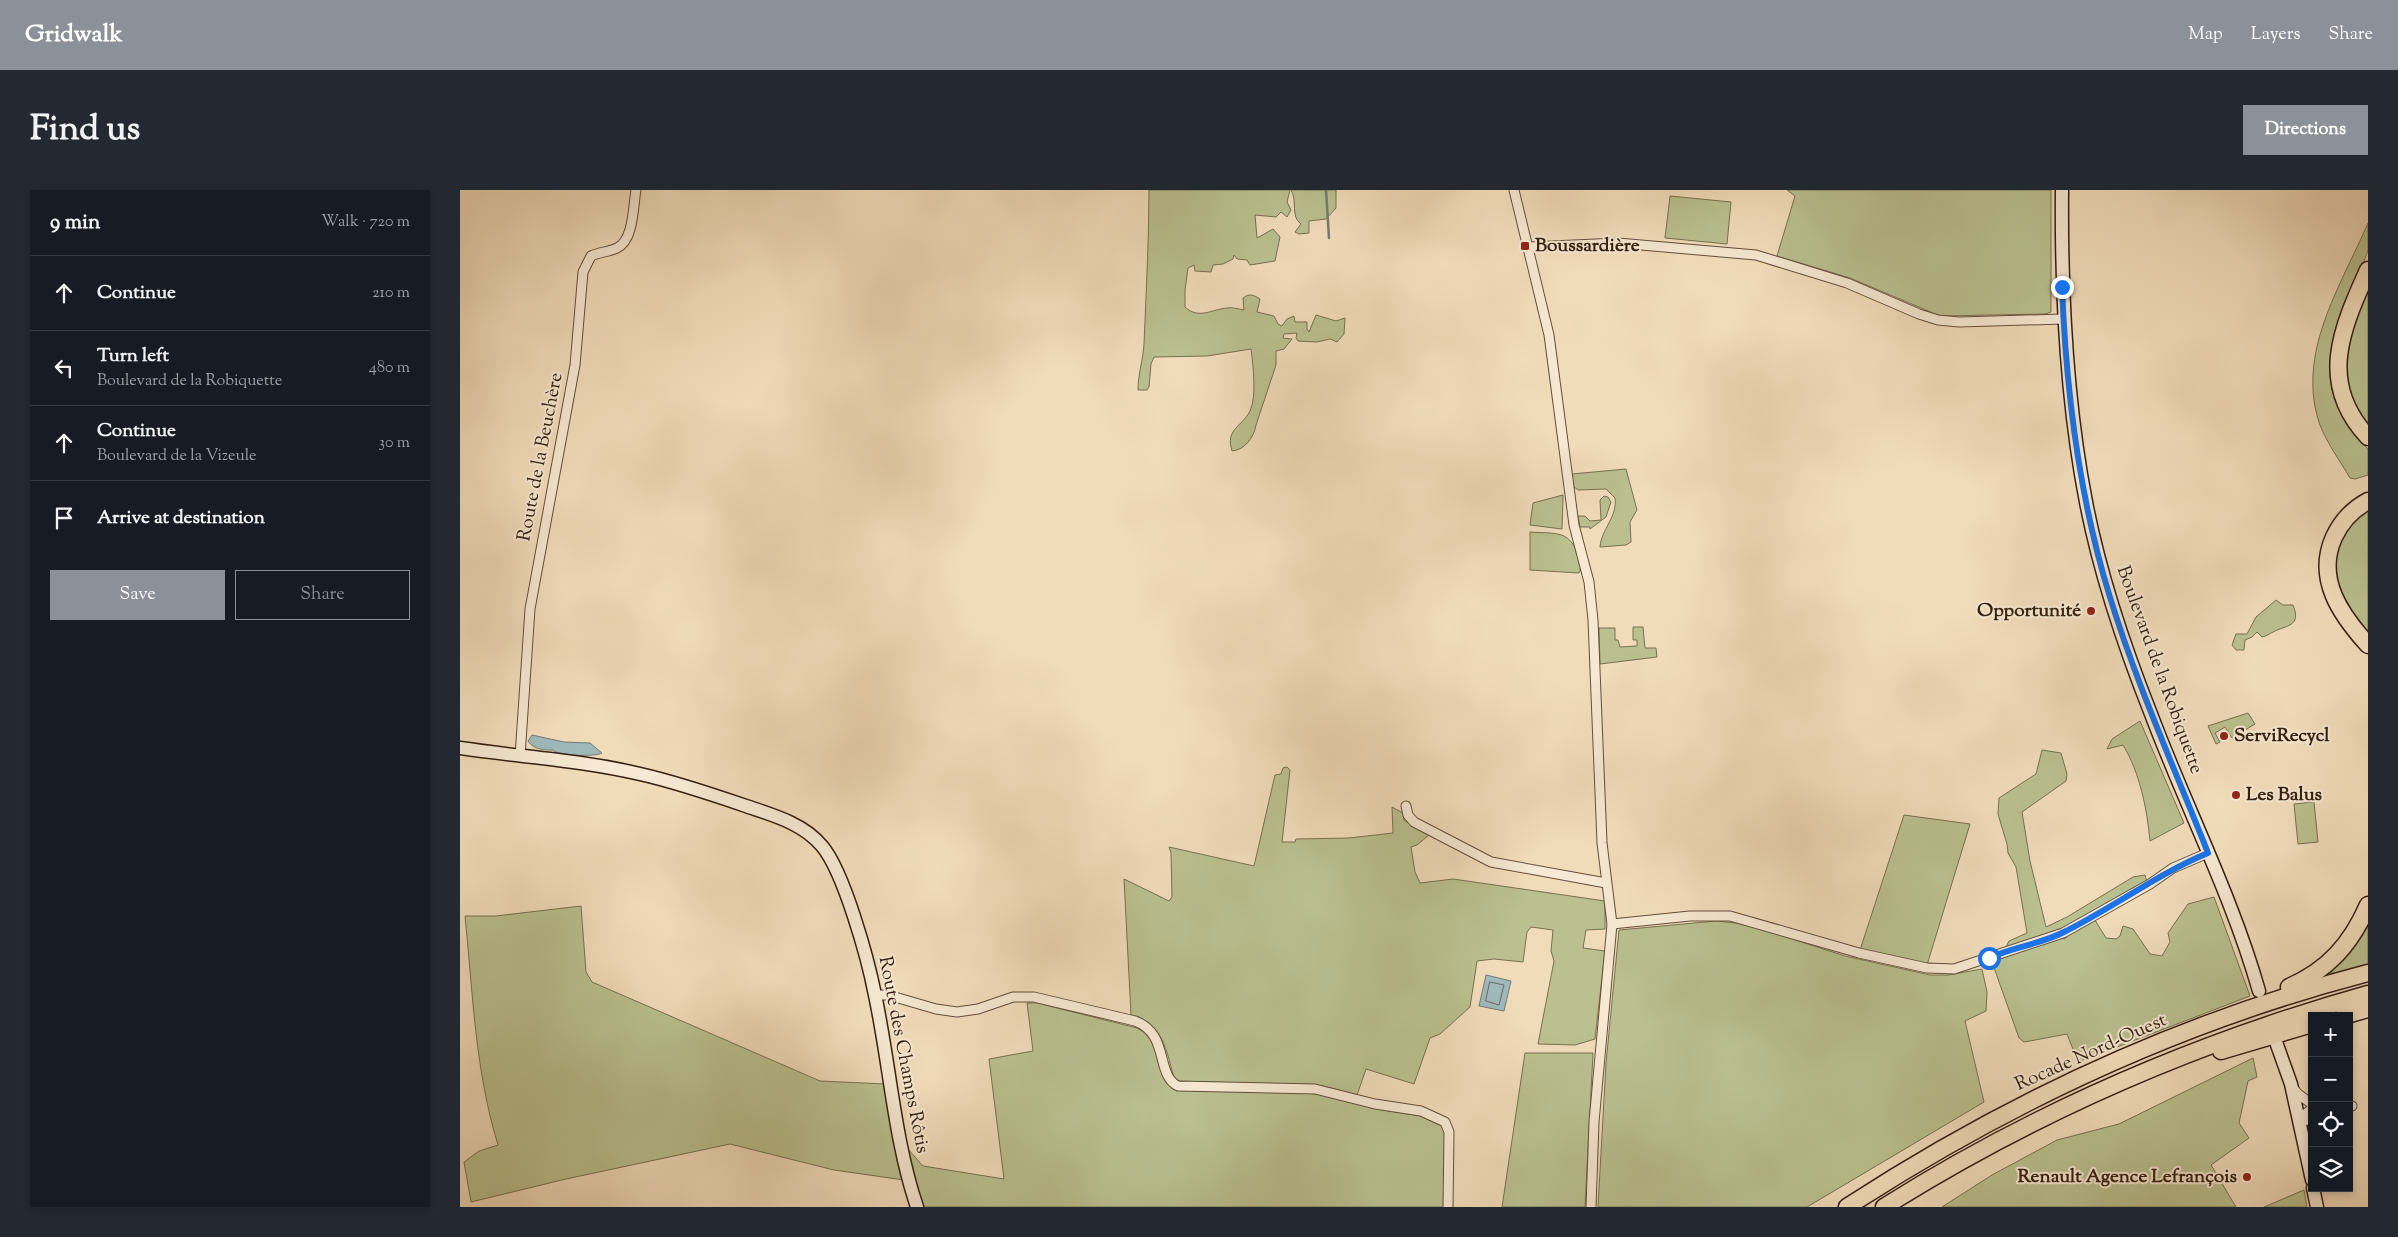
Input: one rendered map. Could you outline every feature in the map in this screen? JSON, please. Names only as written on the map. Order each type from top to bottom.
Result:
[{"type":"highway","points":[[2368,270],[2343,334],[2338,371],[2345,404],[2354,421],[2368,437]]},
{"type":"highway","points":[[2368,501],[2352,512],[2340,525],[2332,542],[2327,567],[2329,584],[2339,608],[2368,645]]},
{"type":"highway","points":[[2224,1018],[2251,1001],[2302,982],[2326,966],[2351,939],[2368,905]]},
{"type":"highway","name":"Rocade Nord-Ouest","points":[[1847,1207],[1946,1147],[2047,1093],[2129,1055],[2290,995],[2368,973]]},
{"type":"highway","name":"Rocade Nord-Ouest","points":[[1884,1207],[1977,1152],[2102,1089],[2231,1037],[2368,994]]},
{"type":"highway","points":[[2353,1013],[2368,1009]]},
{"type":"highway","points":[[2102,1089],[2144,1078],[2308,1025]]},
{"type":"main road","name":"Boulevard de la Robiquette","points":[[2062,190],[2063,319],[2082,479],[2106,585],[2151,715],[2208,853],[2242,940],[2259,991]]},
{"type":"main road","name":"Route des Champs Rôtis","points":[[460,748],[613,769],[663,779],[772,815],[812,836],[828,853],[840,878],[875,995],[906,1166],[917,1207]]},
{"type":"main road","points":[[2276,1042],[2290,1084],[2308,1162]]},
{"type":"main road","points":[[2314,1192],[2316,1207]]},
{"type":"street","name":"Route de la Beuchère","points":[[520,756],[530,608],[575,365],[583,272],[591,256],[615,249],[625,242],[630,229],[636,190]]},
{"type":"street","points":[[1514,190],[1550,335],[1574,525],[1590,594],[1602,843],[1612,924],[1594,1122],[1591,1207]]},
{"type":"street","points":[[1529,247],[1618,243],[1756,255],[1861,288],[1919,314],[1938,320],[1959,322],[2063,319]]},
{"type":"street","points":[[1406,806],[1408,815],[1414,822],[1483,859],[1506,866],[1606,883]]},
{"type":"street","points":[[1612,924],[1690,916],[1730,916],[1859,953],[1926,968],[1954,969],[2064,933],[2150,884],[2173,868],[2208,853]]},
{"type":"street","points":[[875,995],[888,996],[957,1012],[978,1009],[1013,997],[1034,997],[1136,1022],[1152,1032],[1168,1076],[1178,1086],[1189,1088],[1315,1089],[1375,1104],[1421,1111],[1445,1122],[1449,1132],[1448,1207]]},
{"type":"street","points":[[2290,1084],[2298,1094],[2309,1102]]},
{"type":"street","points":[[2298,1120],[2308,1112]]},
{"type":"street","points":[[2298,1120],[2308,1121]]},
{"type":"green space","points":[[1149,190],[1290,190],[1287,202],[1291,210],[1287,217],[1281,212],[1276,217],[1255,215],[1257,238],[1273,229],[1280,237],[1275,261],[1250,265],[1247,260],[1237,259],[1234,255],[1233,259],[1223,264],[1213,265],[1211,272],[1195,271],[1194,265],[1188,268],[1185,307],[1190,311],[1206,313],[1229,308],[1244,310],[1243,298],[1247,295],[1252,295],[1260,299],[1257,312],[1274,316],[1278,324],[1282,326],[1287,319],[1294,316],[1295,322],[1307,322],[1309,332],[1316,315],[1336,321],[1345,318],[1344,334],[1337,342],[1330,339],[1317,342],[1298,341],[1296,338],[1297,333],[1284,334],[1283,338],[1292,339],[1284,349],[1276,351],[1276,365],[1253,434],[1245,445],[1237,450],[1232,451],[1231,438],[1235,429],[1250,411],[1253,398],[1254,380],[1251,349],[1207,356],[1154,357],[1151,364],[1149,387],[1147,390],[1138,390],[1144,344]]},
{"type":"green space","points":[[1291,190],[1336,190],[1336,208],[1326,219],[1309,221],[1309,233],[1299,234],[1295,232],[1301,224],[1296,217]]},
{"type":"green space","points":[[1787,190],[2051,190],[2051,312],[2045,314],[1940,316],[1850,278],[1777,256],[1795,196]]},
{"type":"green space","points":[[1670,196],[1731,202],[1727,244],[1665,238]]},
{"type":"green space","points":[[2368,223],[2368,250],[2340,315],[2330,356],[2330,375],[2333,393],[2340,411],[2352,430],[2368,449],[2368,475],[2355,479],[2350,478],[2320,425],[2314,399],[2313,372],[2317,346],[2324,321]]},
{"type":"green space","points":[[2368,283],[2368,427],[2362,420],[2344,383],[2350,325]]},
{"type":"green space","points":[[1626,469],[1637,510],[1630,522],[1631,542],[1626,545],[1600,547],[1603,535],[1614,511],[1615,498],[1606,489],[1578,490],[1573,486],[1572,474]]},
{"type":"green space","points":[[1563,495],[1562,529],[1530,525],[1533,503]]},
{"type":"green space","points":[[1604,496],[1608,497],[1611,502],[1606,517],[1590,529],[1590,527],[1580,527],[1578,516],[1585,516],[1590,521],[1601,520],[1600,500]]},
{"type":"green space","points":[[2368,507],[2368,639],[2361,631],[2333,577],[2338,539]]},
{"type":"green space","points":[[1530,532],[1559,534],[1569,540],[1574,545],[1580,561],[1579,573],[1530,570]]},
{"type":"green space","points":[[2276,600],[2283,605],[2293,605],[2295,612],[2294,621],[2264,637],[2257,632],[2245,640],[2244,650],[2236,650],[2232,645],[2236,634],[2247,634],[2256,617]]},
{"type":"green space","points":[[1633,627],[1643,627],[1645,648],[1656,648],[1657,657],[1600,664],[1599,628],[1615,628],[1615,640],[1618,640],[1620,647],[1637,646],[1637,640],[1633,640]]},
{"type":"green space","points":[[2248,713],[2255,724],[2232,738],[2225,727],[2215,733],[2220,742],[2216,744],[2208,726]]},
{"type":"green space","points":[[2140,721],[2184,823],[2150,841],[2142,791],[2129,756],[2123,745],[2107,749],[2112,739]]},
{"type":"green space","points":[[2042,750],[2061,753],[2067,774],[2066,781],[2022,812],[2030,861],[2046,927],[2067,917],[2133,877],[2145,875],[2147,882],[2054,934],[2006,947],[2009,941],[2027,933],[2016,867],[2008,853],[1998,814],[1999,798],[2036,774]]},
{"type":"green space","points":[[1287,767],[1290,770],[1282,842],[1295,842],[1296,839],[1349,838],[1393,833],[1392,807],[1403,813],[1404,820],[1429,835],[1417,845],[1411,847],[1415,872],[1420,883],[1453,879],[1605,901],[1605,929],[1586,930],[1583,948],[1605,951],[1595,1039],[1575,1045],[1538,1044],[1554,961],[1551,951],[1553,930],[1531,927],[1527,932],[1523,962],[1494,959],[1477,961],[1470,1007],[1440,1034],[1430,1038],[1414,1084],[1366,1069],[1357,1095],[1323,1086],[1179,1081],[1174,1078],[1162,1039],[1150,1024],[1141,1018],[1131,1015],[1124,879],[1169,901],[1172,897],[1171,853],[1169,847],[1254,866],[1275,775],[1281,774],[1283,768]]},
{"type":"green space","points":[[2314,802],[2318,842],[2298,844],[2294,804]]},
{"type":"green space","points":[[1904,815],[1970,824],[1927,965],[1860,950]]},
{"type":"green space","points":[[2214,897],[2250,996],[2078,1062],[2067,1034],[2024,1042],[2019,1038],[1992,962],[1999,956],[2063,936],[2064,939],[2067,937],[2066,935],[2095,920],[2106,938],[2116,939],[2120,936],[2123,926],[2133,929],[2150,954],[2162,956],[2170,942],[2168,933],[2188,904]]},
{"type":"green space","points":[[581,906],[586,972],[592,982],[820,1081],[885,1084],[904,1180],[834,1170],[730,1144],[566,1179],[471,1202],[464,1162],[479,1151],[498,1145],[484,1089],[473,1003],[465,916],[496,916]]},
{"type":"green space","points":[[2368,917],[2368,966],[2332,974],[2330,966]]},
{"type":"green space","points":[[1716,921],[1746,924],[1845,956],[1930,975],[1948,975],[1982,969],[1987,992],[1986,1011],[1965,1021],[1984,1102],[1807,1207],[1598,1207],[1606,1063],[1619,930]]},
{"type":"green space","points":[[1027,1003],[1037,1003],[1137,1028],[1147,1034],[1153,1041],[1163,1071],[1186,1090],[1327,1095],[1377,1109],[1421,1116],[1445,1127],[1444,1207],[923,1207],[907,1148],[923,1166],[1004,1179],[989,1059],[1033,1051]]},
{"type":"green space","points":[[1525,1053],[1593,1053],[1585,1207],[1502,1207]]},
{"type":"green space","points":[[2253,1058],[2257,1077],[2248,1081],[2239,1123],[2249,1138],[2211,1165],[2236,1207],[1942,1207],[1992,1175],[2057,1140],[2119,1124]]},
{"type":"green space","points":[[2304,1190],[2307,1207],[2264,1207]]},
{"type":"water","points":[[532,735],[564,742],[590,743],[602,753],[577,755],[539,749],[528,741]]},
{"type":"water","points":[[1486,975],[1511,981],[1504,1011],[1479,1006]]},
{"type":"waterway","points":[[1326,190],[1329,238]]},
{"type":"place","name":"Boussardière","points":[[1525,246]]},
{"type":"place","name":"Opportunité","points":[[2091,611]]},
{"type":"place","name":"ServiRecycl","points":[[2224,736]]},
{"type":"place","name":"Les Balus","points":[[2236,795]]},
{"type":"place","name":"Renault Agence Lefrançois","points":[[2247,1177]]},
{"type":"route","points":[[1989,958],[2020,946],[2064,933],[2150,884],[2179,864],[2208,853],[2151,715],[2109,595],[2098,555],[2086,504],[2078,451],[2063,319],[2062,287]]}]
